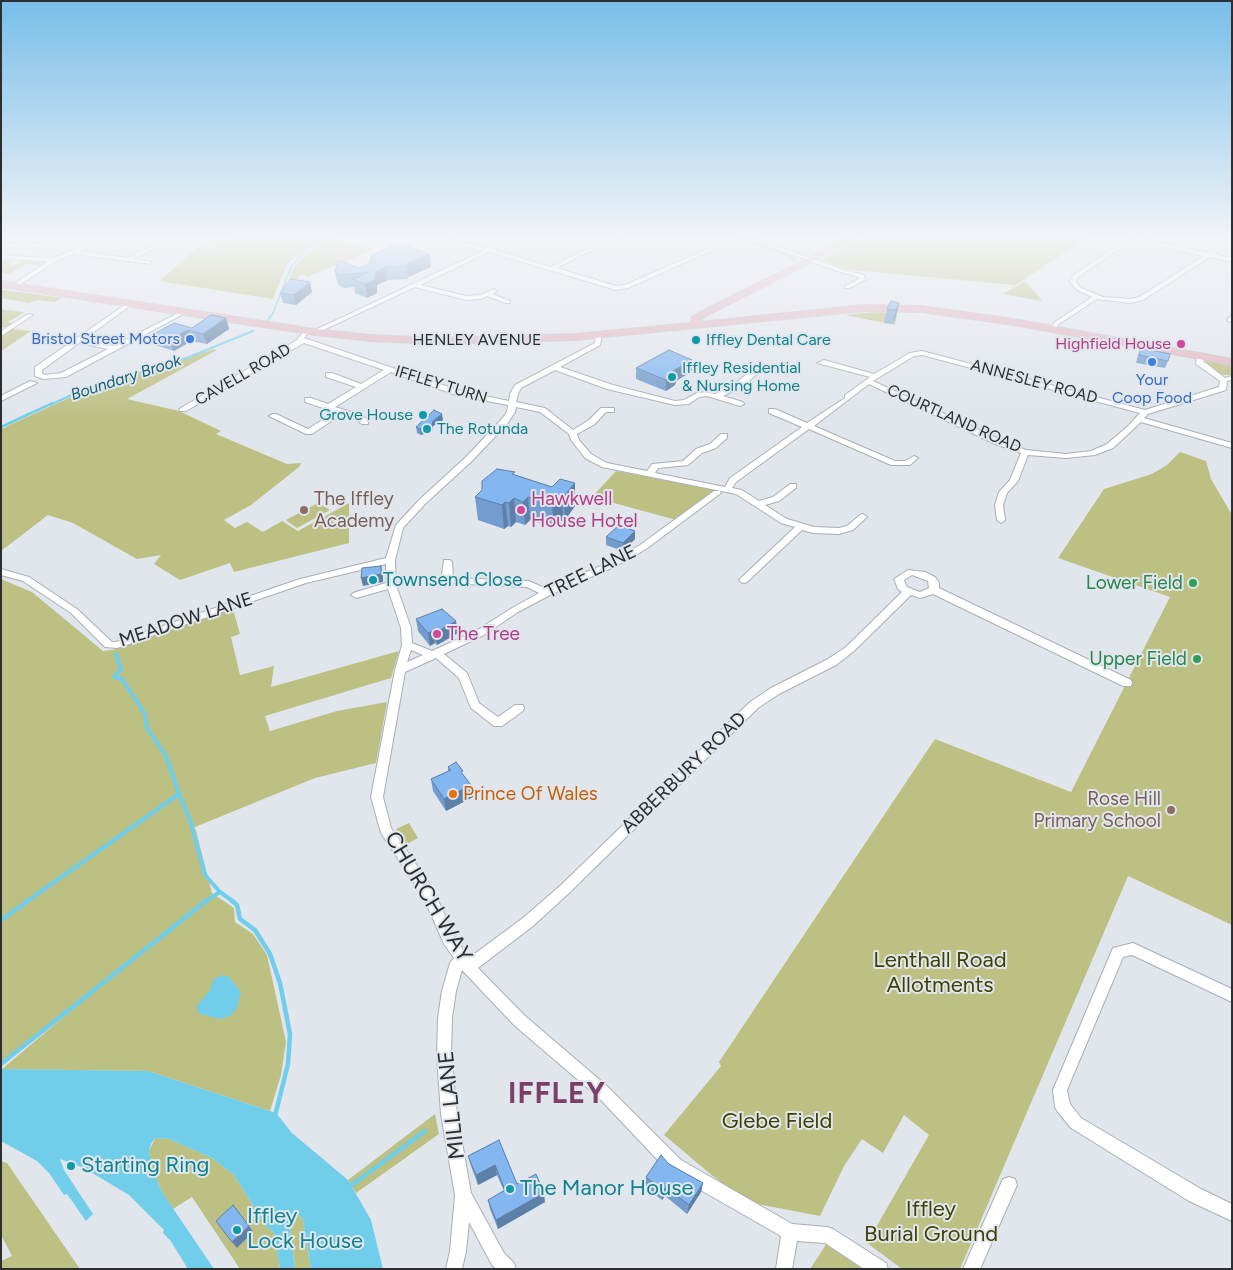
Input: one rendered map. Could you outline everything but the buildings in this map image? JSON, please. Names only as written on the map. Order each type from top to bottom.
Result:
[{"type":"main road","name":"HENLEY AVENUE","points":[[93,298],[308,334],[438,341],[528,340],[598,335],[880,307],[963,314],[1232,362]]},
{"type":"main road","points":[[694,326],[694,319],[735,298]]},
{"type":"street","name":"CAVELL ROAD","points":[[183,409],[308,334],[385,298]]},
{"type":"street","points":[[498,298],[508,302]]},
{"type":"street","points":[[1052,329],[1057,323],[1094,298]]},
{"type":"street","points":[[1103,298],[1118,301],[1142,298]]},
{"type":"street","points":[[129,304],[38,369],[38,374],[42,377],[63,375],[184,312]]},
{"type":"street","points":[[3,331],[30,315]]},
{"type":"street","name":"IFFLEY TURN","points":[[308,334],[390,369],[459,393],[511,403],[518,387],[598,344],[598,335]]},
{"type":"street","points":[[78,341],[116,348]]},
{"type":"street","name":"ANNESLEY ROAD","points":[[875,376],[912,354],[922,352],[1142,416],[1232,446]]},
{"type":"street","name":"COURTLAND ROAD","points":[[868,381],[998,442],[1025,452],[1066,456],[1092,453],[1110,446],[1142,416],[1223,388],[1228,379],[1200,362],[1199,356]]},
{"type":"street","points":[[823,361],[875,376]]},
{"type":"street","points":[[555,368],[610,387],[675,403],[686,402],[697,395],[717,396],[740,404]]},
{"type":"street","points":[[329,407],[390,369]]},
{"type":"street","points":[[717,396],[744,381],[756,369]]},
{"type":"street","points":[[329,375],[362,386]]},
{"type":"street","points":[[728,490],[733,480],[875,376]]},
{"type":"street","points":[[1,399],[33,383]]},
{"type":"street","points":[[308,400],[362,419],[365,422]]},
{"type":"street","points":[[511,403],[542,410],[573,433],[582,450],[594,460],[619,469],[728,490],[748,496],[774,516],[800,527],[813,530],[839,532],[850,528],[863,517]]},
{"type":"street","name":"CHURCH WAY","points":[[511,403],[511,412],[504,422],[464,464],[402,523],[390,560],[391,585],[406,628],[407,645],[400,670],[378,797],[385,829],[428,893],[449,940],[465,963],[519,1020],[603,1092],[675,1166],[790,1232]]},
{"type":"street","points":[[573,433],[592,422],[604,410],[611,410]]},
{"type":"street","points":[[273,416],[309,432],[340,411]]},
{"type":"street","points":[[772,411],[894,463],[907,463],[914,458]]},
{"type":"street","points":[[649,475],[655,466],[685,463],[699,451],[713,446],[724,436]]},
{"type":"street","points":[[1001,520],[999,505],[1003,492],[1014,481],[1025,452]]},
{"type":"street","points":[[758,504],[776,499],[790,484],[802,490]]},
{"type":"street","name":"TREE LANE","points":[[400,670],[480,633],[515,610],[546,593],[613,564],[643,547],[717,493]]},
{"type":"street","points":[[744,580],[800,527]]},
{"type":"street","name":"MEADOW LANE","points":[[1,572],[26,579],[74,611],[109,645],[117,645],[303,582],[390,560]]},
{"type":"street","points":[[447,562],[447,575],[450,581],[529,584],[546,593]]},
{"type":"street","points":[[934,590],[934,583],[928,576],[911,572],[899,579],[900,586],[908,592],[920,595],[934,590],[1127,683]]},
{"type":"street","points":[[356,595],[391,585]]},
{"type":"street","name":"ABBERBURY ROAD","points":[[465,963],[528,922],[565,889],[754,705],[775,691],[832,662],[850,649],[908,592]]},
{"type":"street","points":[[407,645],[434,654],[463,676],[474,705],[498,722],[519,708]]},
{"type":"street","points":[[1232,996],[1133,950],[1118,952],[1060,1090],[1063,1107],[1076,1123],[1195,1194],[1232,1213]]},
{"type":"street","name":"MILL LANE","points":[[454,1269],[458,1251],[463,1195],[447,1097],[444,1056],[449,991],[456,963],[465,963]]},
{"type":"street","points":[[971,1269],[1009,1185]]},
{"type":"street","name":"MILL LANE","points":[[463,1195],[498,1259],[508,1269]]},
{"type":"street","points":[[784,1269],[790,1232],[826,1235],[880,1269]]},
{"type":"green space","points":[[2,298],[62,298],[55,302],[37,300],[28,303]]},
{"type":"green space","points":[[1027,298],[1040,298],[1042,301]]},
{"type":"green space","points":[[1,309],[26,311],[8,322],[13,324],[11,326],[1,328]]},
{"type":"green space","points":[[877,312],[897,314],[895,325],[845,315]]},
{"type":"green space","points":[[12,329],[31,331],[1,351],[1,336]]},
{"type":"green space","points":[[214,349],[217,350],[127,399],[179,411],[221,431],[216,434],[287,464],[301,463],[299,467],[251,505],[224,520],[235,528],[247,522],[263,532],[282,521],[298,531],[349,503],[349,543],[234,572],[230,563],[180,580],[154,564],[161,555],[137,559],[73,523],[48,515],[1,551],[1,429],[84,391]]},
{"type":"green space","points":[[1206,361],[1232,364],[1232,375],[1223,375],[1206,366]]},
{"type":"green space","points":[[1180,452],[1206,461],[1211,479],[1232,515],[1232,925],[1128,876],[960,1269],[902,1269],[867,1243],[929,1135],[904,1115],[883,1153],[862,1139],[844,1166],[820,1216],[752,1203],[714,1177],[664,1135],[721,1066],[719,1062],[935,739],[1071,792],[1170,597],[1058,558],[1104,489],[1152,474],[1167,465]]},
{"type":"green space","points":[[616,471],[715,490],[676,520],[592,497]]},
{"type":"green space","points":[[318,503],[330,510],[297,528],[286,520]]},
{"type":"green space","points":[[1,579],[32,592],[103,651],[117,649],[233,609],[240,634],[231,637],[240,675],[274,666],[271,687],[399,651],[391,678],[265,716],[270,731],[337,711],[387,702],[376,763],[315,778],[195,827],[212,893],[234,908],[235,922],[253,934],[267,955],[286,1042],[281,1075],[270,1111],[148,1071],[2,1069],[151,943],[1,1066]]},
{"type":"green space","points":[[409,823],[418,838],[405,845],[396,829]]},
{"type":"green space","points":[[435,1114],[439,1134],[356,1193],[348,1180]]},
{"type":"green space","points":[[155,1138],[169,1139],[212,1158],[234,1175],[265,1225],[274,1233],[280,1269],[240,1269],[192,1197],[173,1209],[162,1192],[152,1168],[149,1151]]},
{"type":"green space","points":[[1,1161],[7,1163],[80,1269],[1,1269],[1,1261],[12,1256],[1,1235]]},
{"type":"green space","points":[[297,1212],[303,1220],[311,1269],[295,1269],[289,1220]]},
{"type":"green space","points":[[829,1240],[870,1269],[810,1269]]},
{"type":"water","points":[[223,975],[229,977],[241,992],[237,1008],[230,1016],[220,1019],[200,1014],[196,1007],[210,990],[214,979]]},
{"type":"water","points":[[1,1069],[148,1071],[276,1113],[292,1133],[348,1180],[371,1220],[383,1269],[311,1269],[303,1220],[297,1212],[289,1220],[295,1269],[280,1269],[274,1233],[265,1225],[234,1175],[212,1158],[169,1139],[155,1138],[151,1144],[149,1151],[152,1168],[162,1192],[214,1269],[188,1269],[170,1240],[163,1233],[164,1230],[129,1195],[84,1168],[60,1159],[64,1170],[93,1214],[86,1221],[67,1194],[64,1195],[49,1173],[37,1161],[1,1141]]},
{"type":"waterway","name":"Boundary Brook","points":[[268,320],[279,298]]},
{"type":"waterway","name":"Boundary Brook","points":[[50,405],[80,391],[189,357],[253,331]]},
{"type":"waterway","name":"Boundary Brook","points":[[1,427],[53,403]]},
{"type":"waterway","points":[[116,654],[121,669],[114,677],[122,679],[145,714],[147,728],[166,756],[179,794]]},
{"type":"waterway","points":[[26,902],[179,794]]},
{"type":"waterway","points":[[179,794],[191,823],[205,875],[220,892]]},
{"type":"waterway","points":[[204,902],[220,892]]},
{"type":"waterway","points":[[220,892],[234,902]]},
{"type":"waterway","points":[[1,920],[28,901]]},
{"type":"waterway","points":[[1,1064],[206,901]]},
{"type":"waterway","points":[[232,901],[237,905],[240,919],[255,930],[270,954],[280,983],[290,1034],[288,1064],[275,1116]]},
{"type":"waterway","points":[[349,1187],[425,1131]]},
{"type":"place","name":"Bristol Street Motors","points":[[190,339]]},
{"type":"place","name":"Iffley Dental Care","points":[[696,340]]},
{"type":"place","name":"Highfield House","points":[[1181,344]]},
{"type":"place","name":"Your Coop Food","points":[[1152,362]]},
{"type":"place","name":"Iffley Residential & Nursing Home","points":[[672,377]]},
{"type":"place","name":"Grove House","points":[[423,415]]},
{"type":"place","name":"The Rotunda","points":[[427,429]]},
{"type":"place","name":"The Iffley Academy","points":[[304,510]]},
{"type":"place","name":"Hawkwell House Hotel","points":[[521,510]]},
{"type":"place","name":"Townsend Close","points":[[373,580]]},
{"type":"place","name":"Lower Field","points":[[1193,583]]},
{"type":"place","name":"The Tree","points":[[437,634]]},
{"type":"place","name":"Upper Field","points":[[1197,659]]},
{"type":"place","name":"Prince Of Wales","points":[[453,794]]},
{"type":"place","name":"Rose Hill Primary School","points":[[1171,810]]},
{"type":"place","name":"Starting Ring","points":[[71,1166]]},
{"type":"place","name":"The Manor House","points":[[510,1189]]},
{"type":"place","name":"Iffley Lock House","points":[[237,1230]]},
{"type":"district","name":"IFFLEY","points":[[557,1095]]},
{"type":"park label","name":"Lenthall Road Allotments","points":[[940,974]]},
{"type":"park label","name":"Glebe Field","points":[[777,1122]]},
{"type":"park label","name":"Iffley Burial Ground","points":[[931,1222]]}]
